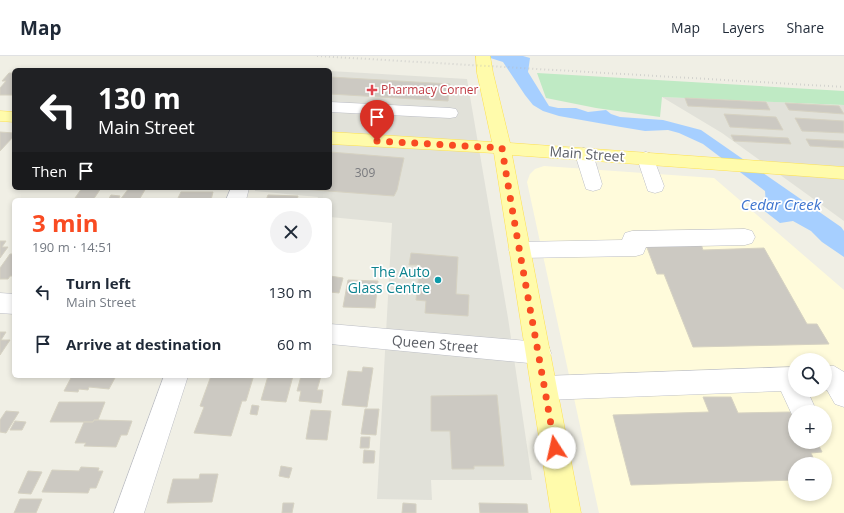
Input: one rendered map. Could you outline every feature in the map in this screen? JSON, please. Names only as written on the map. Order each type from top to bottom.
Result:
[{"type":"main road","points":[[483,58],[502,148],[566,513]]},
{"type":"main road","points":[[0,116],[12,117]]},
{"type":"main road","name":"Main Street","points":[[332,138],[502,148],[765,166],[844,173]]},
{"type":"street","points":[[332,107],[450,113]]},
{"type":"street","points":[[584,154],[593,184]]},
{"type":"street","points":[[646,158],[655,186]]},
{"type":"street","points":[[519,250],[636,248],[632,239],[745,237]]},
{"type":"street","points":[[0,303],[12,304]]},
{"type":"street","name":"Queen Street","points":[[332,334],[539,353]]},
{"type":"street","points":[[129,513],[175,378]]},
{"type":"street","points":[[832,378],[834,378],[844,395]]},
{"type":"street","points":[[545,388],[788,379]]},
{"type":"shaded area","points":[[332,71],[467,79],[508,318],[532,480],[431,480],[432,500],[377,499],[392,223],[332,217],[332,198],[318,198],[255,191],[332,190]]},
{"type":"shaded area","points":[[662,97],[844,105],[844,221],[722,133]]},
{"type":"shaded area","points":[[544,166],[714,178],[844,290],[844,513],[599,513],[527,182],[530,174],[535,169]]},
{"type":"green space","points":[[537,73],[844,91],[844,105],[662,97],[660,117],[596,108],[546,98]]},
{"type":"water","name":"Cedar Creek","points":[[484,56],[523,56],[530,58],[528,72],[549,106],[558,108],[576,108],[588,112],[606,110],[611,114],[620,117],[663,120],[701,130],[841,227],[844,231],[844,257],[822,242],[811,231],[793,221],[780,223],[758,206],[766,204],[765,191],[703,144],[679,133],[668,130],[645,131],[559,116],[543,111],[533,105],[503,62]]},
{"type":"building","points":[[9,73],[12,73],[12,95],[0,95],[0,88],[6,81],[2,81]]},
{"type":"building","points":[[332,77],[450,84],[448,101],[332,94]]},
{"type":"building","points":[[685,98],[766,102],[770,110],[688,106]]},
{"type":"building","points":[[785,103],[839,106],[844,114],[789,110]]},
{"type":"building","points":[[724,114],[776,117],[783,130],[730,127]]},
{"type":"building","points":[[795,118],[844,121],[844,133],[802,131]]},
{"type":"building","points":[[0,132],[12,133],[12,138],[0,151]]},
{"type":"building","points":[[731,135],[788,138],[791,144],[734,141]]},
{"type":"building","points":[[806,139],[844,141],[844,148],[810,146]]},
{"type":"building","points":[[332,152],[404,158],[397,190],[394,196],[315,190],[332,190]]},
{"type":"building","points":[[81,190],[100,190],[94,198],[75,198]]},
{"type":"building","points":[[128,190],[145,190],[140,198],[122,198]]},
{"type":"building","points":[[181,192],[213,192],[212,198],[178,198]]},
{"type":"building","points":[[111,195],[120,196],[119,198],[109,198]]},
{"type":"building","points":[[268,195],[298,196],[298,198],[267,198]]},
{"type":"building","points":[[0,241],[6,241],[2,247],[8,247],[0,258]]},
{"type":"building","points":[[701,244],[703,250],[764,248],[807,324],[817,324],[829,344],[693,347],[664,274],[657,274],[646,245]]},
{"type":"building","name":"The Auto Glass Centre","points":[[411,253],[458,257],[456,294],[469,295],[468,316],[425,313],[426,301],[416,300],[420,265],[409,265]]},
{"type":"building","points":[[10,254],[12,254],[12,276],[8,279],[0,279],[0,268]]},
{"type":"building","points":[[332,276],[343,278],[339,293],[332,292]]},
{"type":"building","points":[[348,280],[378,281],[375,308],[343,307]]},
{"type":"building","points":[[0,332],[6,332],[1,340],[10,340],[0,355]]},
{"type":"building","points":[[363,367],[373,368],[367,407],[342,405],[348,371],[362,372]]},
{"type":"building","points":[[71,378],[115,378],[109,389],[89,387],[88,390],[79,389],[78,392],[64,391]]},
{"type":"building","points":[[210,378],[253,378],[246,401],[242,401],[231,436],[194,433],[204,407],[200,406]]},
{"type":"building","points":[[267,378],[292,378],[286,402],[261,400]]},
{"type":"building","points":[[300,378],[320,378],[317,390],[323,390],[321,403],[299,401],[301,391],[297,391]]},
{"type":"building","points":[[497,395],[504,466],[474,466],[474,469],[452,469],[450,431],[431,431],[431,396]]},
{"type":"building","points":[[703,397],[731,397],[738,413],[788,412],[788,449],[820,449],[822,452],[811,453],[813,457],[788,457],[788,480],[631,485],[613,415],[709,412]]},
{"type":"building","points":[[59,402],[105,402],[98,420],[94,420],[93,422],[50,422]]},
{"type":"building","points":[[252,405],[259,406],[257,415],[250,414]]},
{"type":"building","points":[[365,409],[379,409],[376,435],[361,434]]},
{"type":"building","points":[[311,410],[331,411],[327,440],[306,439]]},
{"type":"building","points":[[6,411],[19,412],[6,433],[0,432],[0,420]]},
{"type":"building","points":[[94,420],[132,421],[127,435],[121,435],[116,447],[84,446],[86,443],[75,443],[84,422],[93,422]]},
{"type":"building","points":[[15,421],[26,422],[22,430],[10,430]]},
{"type":"building","points":[[361,437],[370,437],[369,448],[360,448]]},
{"type":"building","points":[[364,450],[375,451],[374,463],[363,463]]},
{"type":"building","points":[[281,466],[292,468],[289,478],[279,476]]},
{"type":"building","points":[[81,467],[99,468],[98,471],[103,471],[96,488],[90,488],[88,493],[42,492],[52,470],[79,471]]},
{"type":"building","points":[[28,471],[42,472],[31,494],[18,493]]},
{"type":"building","points":[[200,474],[218,474],[212,502],[167,503],[173,479],[199,479]]},
{"type":"building","points":[[20,499],[42,499],[36,513],[14,513]]},
{"type":"building","points":[[283,503],[294,503],[292,513],[282,513]]},
{"type":"building","points":[[403,503],[416,504],[416,513],[402,513]]},
{"type":"building","points":[[479,503],[527,504],[528,513],[480,513]]},
{"type":"railway","points":[[317,56],[844,87]]},
{"type":"place","name":"Pharmacy Corner","points":[[372,90]]},
{"type":"place","name":"The Auto Glass Centre","points":[[438,280]]},
{"type":"route","points":[[377,141],[502,148],[555,448]]}]
